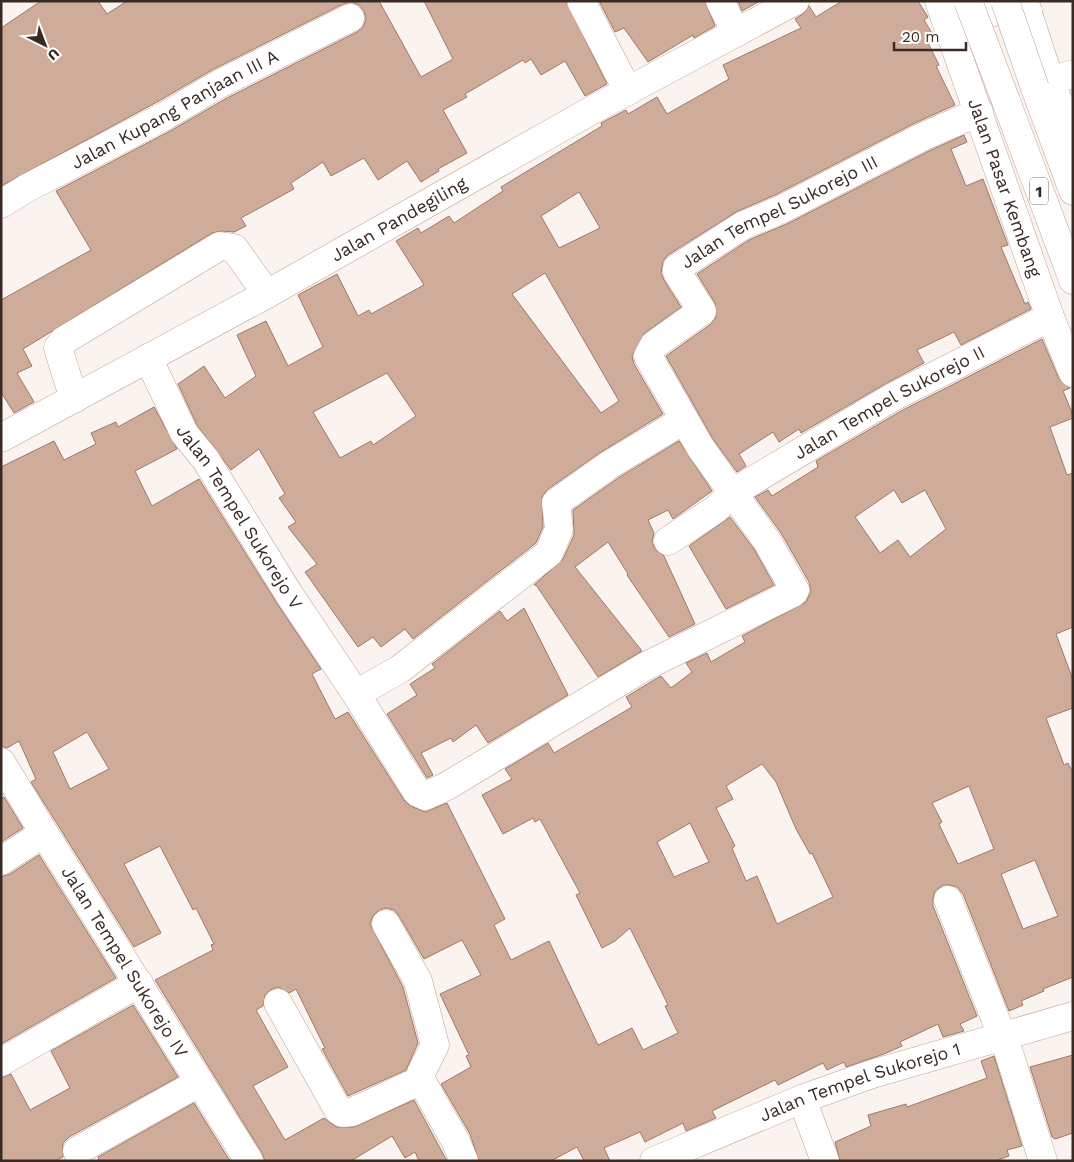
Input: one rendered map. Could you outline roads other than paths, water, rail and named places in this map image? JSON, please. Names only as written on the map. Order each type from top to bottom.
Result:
[{"type":"main road","points":[[581,1],[628,91]]},
{"type":"main road","points":[[720,1],[736,33]]},
{"type":"main road","name":"Jalan Pandegiling","points":[[1,438],[266,294],[628,91],[795,1]]},
{"type":"main road","name":"Jalan Pasar Kembang","points":[[939,1],[1050,317],[1073,372]]},
{"type":"main road","name":"1","points":[[968,1],[1073,280]]},
{"type":"main road","points":[[954,40],[962,29],[984,14],[1019,5],[1062,78],[1073,138]]},
{"type":"main road","name":"1","points":[[1019,5],[1073,191]]},
{"type":"main road","name":"Jalan Kupang Panjaan III A","points":[[1,204],[27,188],[165,116],[218,84],[350,18]]},
{"type":"main road","name":"Jalan Tempel Sukorejo III","points":[[684,420],[648,356],[654,345],[702,311],[677,272],[677,268],[742,226],[782,209],[922,138],[979,112]]},
{"type":"main road","points":[[74,399],[58,348],[63,341],[220,246],[234,248],[266,294]]},
{"type":"main road","name":"Jalan Tempel Sukorejo II","points":[[668,541],[716,509],[732,493],[893,397],[1050,317]]},
{"type":"main road","name":"Jalan Tempel Sukorejo V","points":[[148,358],[184,433],[206,460],[417,792],[425,796],[447,786],[646,666],[793,593],[795,590],[767,541],[732,493]]},
{"type":"main road","points":[[356,694],[400,669],[549,553],[559,529],[556,503],[608,465],[684,420],[732,493]]},
{"type":"main road","name":"Jalan Tempel Sukorejo IV","points":[[1,762],[249,1161]]},
{"type":"main road","points":[[1,862],[44,833]]},
{"type":"main road","points":[[948,900],[1003,1038],[1043,1161]]},
{"type":"main road","points":[[386,924],[418,981],[435,1045],[421,1073],[421,1080],[456,1142],[464,1161]]},
{"type":"main road","points":[[1,1062],[139,983]]},
{"type":"main road","points":[[278,1003],[338,1110],[344,1113],[352,1112],[421,1080]]},
{"type":"main road","name":"Jalan Tempel Sukorejo 1","points":[[654,1161],[802,1099],[872,1074],[1003,1038],[1073,1016]]},
{"type":"main road","points":[[78,1151],[200,1082]]},
{"type":"main road","points":[[802,1099],[824,1161]]}]
